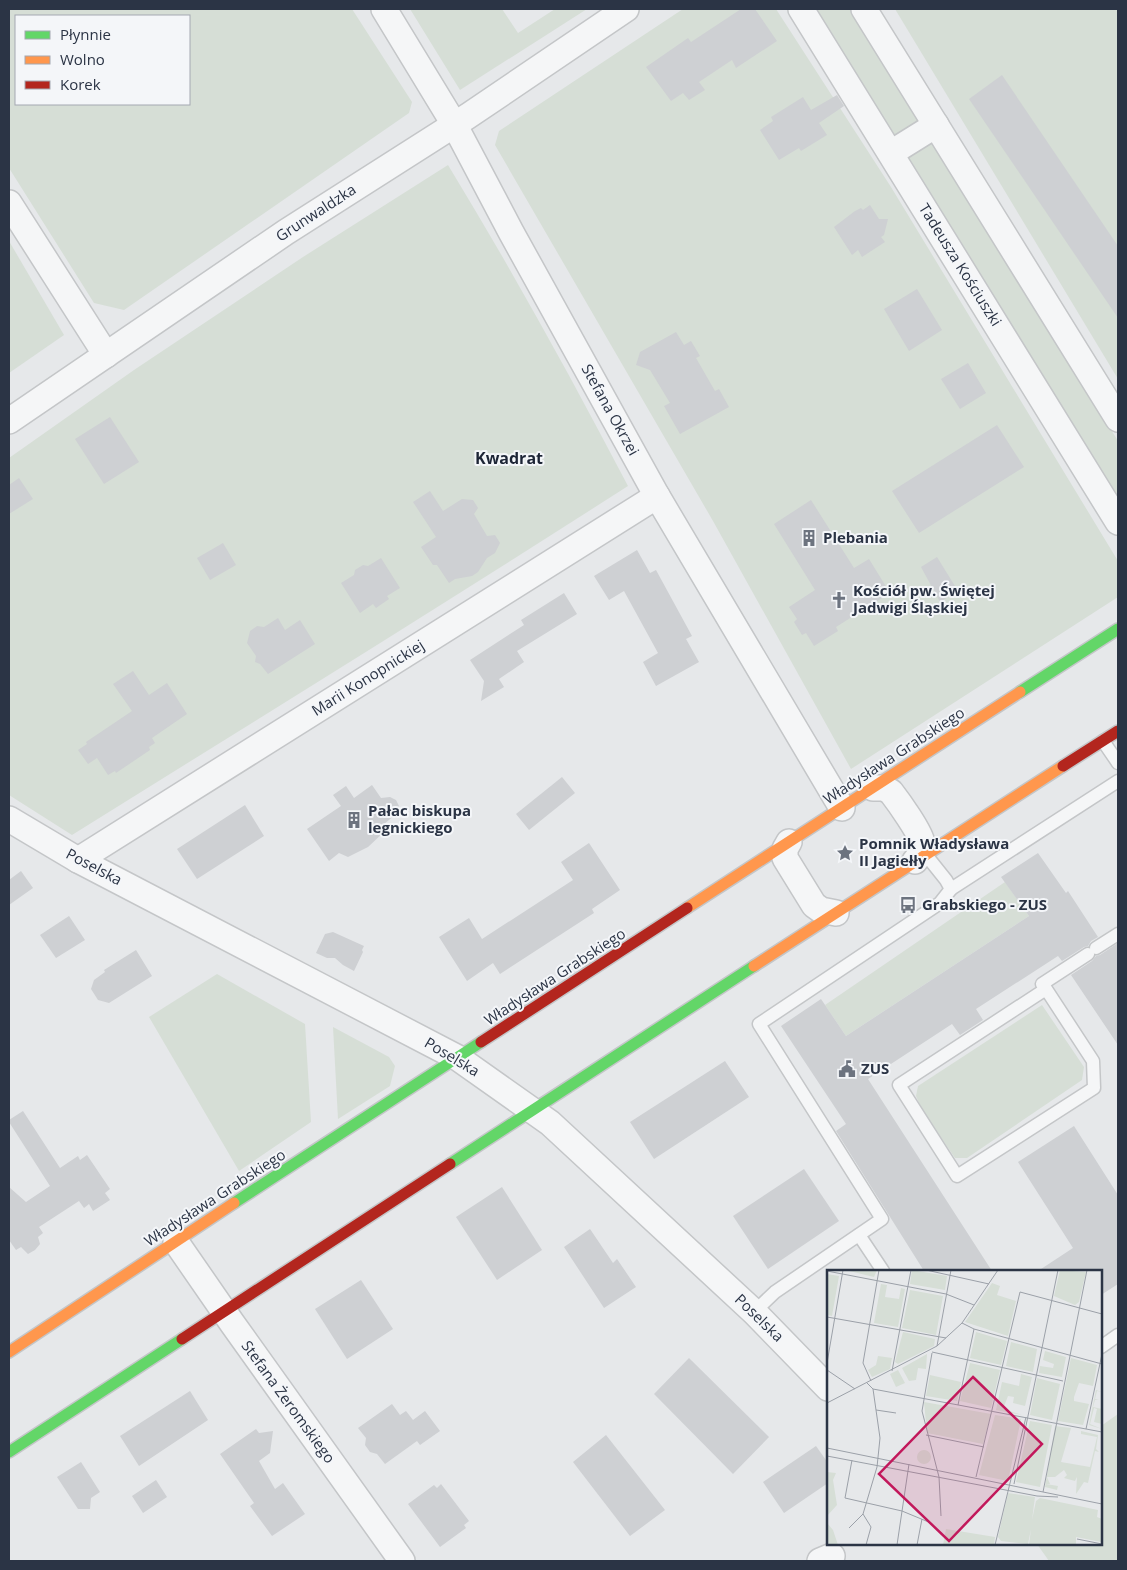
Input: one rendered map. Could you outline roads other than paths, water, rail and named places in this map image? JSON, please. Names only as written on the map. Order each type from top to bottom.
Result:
[{"type":"street","name":"Stefana Okrzei","points":[[384,9],[454,124],[511,232],[657,496],[842,808]]},
{"type":"street","name":"Grunwaldzka","points":[[9,421],[286,232],[454,124],[626,9]]},
{"type":"street","name":"Tadeusza Kościuszki","points":[[801,9],[1118,522]]},
{"type":"street","points":[[864,9],[1118,418]]},
{"type":"street","points":[[891,154],[936,125]]},
{"type":"street","points":[[9,203],[106,356]]},
{"type":"street","name":"Marii Konopnickiej","points":[[78,860],[657,496]]},
{"type":"street","name":"Władysława Grabskiego","points":[[9,1352],[1118,629]]},
{"type":"street","points":[[9,1452],[1118,731]]},
{"type":"street","points":[[873,788],[884,788],[890,792],[919,834],[922,844],[920,858]]},
{"type":"street","name":"Poselska","points":[[9,818],[78,860],[458,1058],[534,1110],[550,1122],[754,1312],[827,1387]]},
{"type":"street","points":[[789,842],[785,849],[785,858],[814,905],[821,910],[836,913]]},
{"type":"street","name":"Stefana Żeromskiego","points":[[176,1242],[402,1561]]},
{"type":"lane","points":[[1103,740],[1118,763]]},
{"type":"lane","points":[[754,1312],[774,1292],[882,1219],[759,1024],[940,903],[951,890],[1118,781]]},
{"type":"lane","points":[[920,858],[946,880],[951,890]]},
{"type":"lane","points":[[1046,989],[899,1085],[957,1176],[1094,1088],[1093,1061],[1046,989],[1042,984],[1118,934]]},
{"type":"lane","points":[[859,1235],[882,1270]]},
{"type":"lane","points":[[1102,1346],[1118,1335]]},
{"type":"place","name":"Plebania","points":[[809,538]]},
{"type":"place","name":"Kościół pw. Świętej Jadwigi Śląskiej","points":[[839,600]]},
{"type":"place","name":"Pałac biskupa legnickiego","points":[[354,820]]},
{"type":"place","name":"Pomnik Władysława II Jagiełły","points":[[845,853]]},
{"type":"place","name":"Grabskiego - ZUS","points":[[908,905]]},
{"type":"place","name":"ZUS","points":[[847,1069]]},
{"type":"district","name":"Kwadrat","points":[[509,458]]}]
